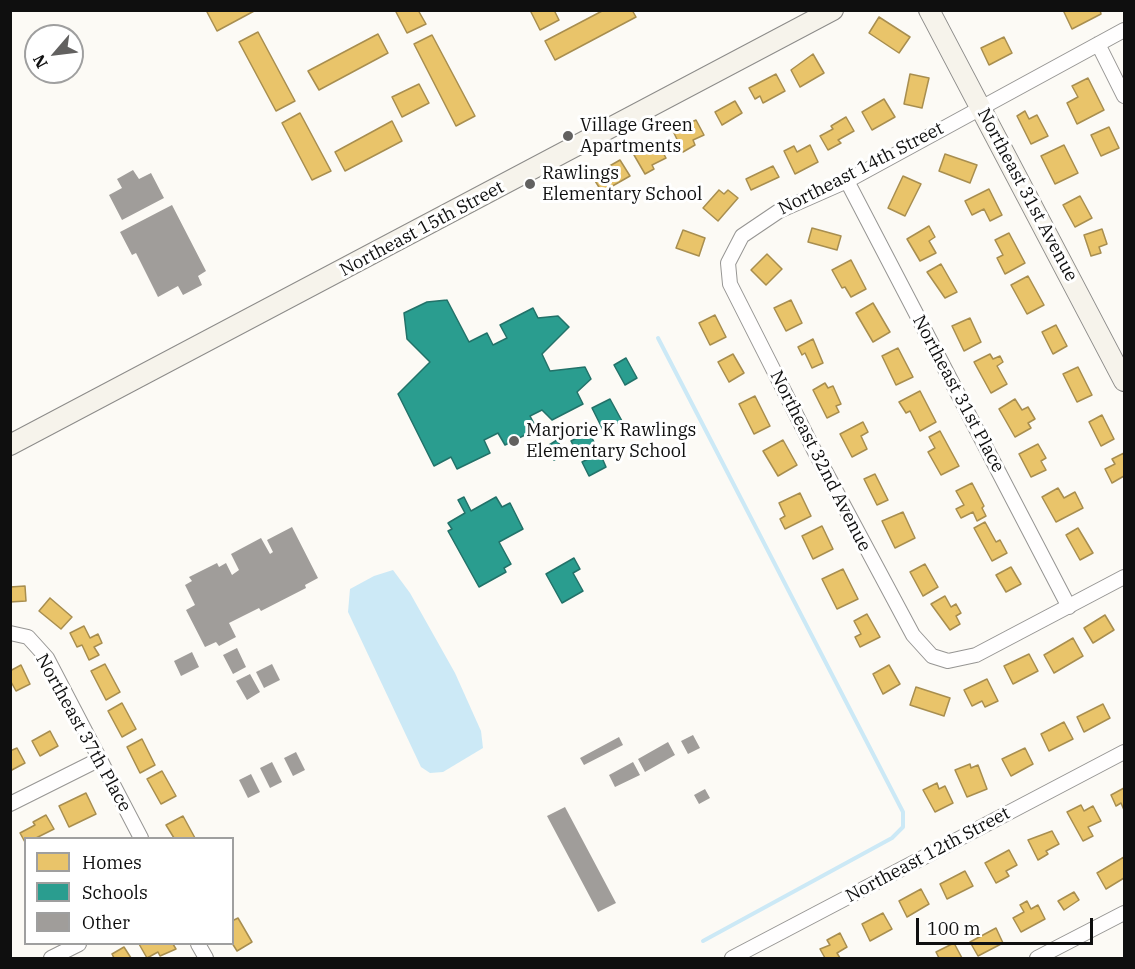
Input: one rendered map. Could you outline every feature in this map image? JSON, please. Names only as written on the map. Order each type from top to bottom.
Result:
[{"type":"street","name":"Northeast 15th Street","points":[[10,445],[833,10]]},
{"type":"street","name":"Northeast 31st Avenue","points":[[928,10],[1125,381]]},
{"type":"street","name":"Northeast 14th Street","points":[[734,251],[742,236],[779,211],[847,181],[980,106],[1125,30]]},
{"type":"street","points":[[1098,44],[1125,96]]},
{"type":"street","name":"Northeast 31st Place","points":[[847,181],[1069,607]]},
{"type":"street","name":"Northeast 32nd Avenue","points":[[734,251],[728,263],[730,284],[760,346],[913,635],[932,656],[948,661],[976,655],[1069,607]]},
{"type":"street","points":[[1069,607],[1125,577]]},
{"type":"street","name":"Northeast 37th Place","points":[[14,634],[28,638],[47,658],[98,760],[140,837]]},
{"type":"street","name":"Northeast 12th Street","points":[[732,958],[1125,752]]},
{"type":"street","points":[[10,804],[98,760]]},
{"type":"street","points":[[1037,958],[1125,913]]},
{"type":"street","points":[[51,958],[77,945]]},
{"type":"water","points":[[393,570],[410,593],[455,673],[481,731],[483,748],[443,772],[430,773],[421,767],[348,612],[350,589],[374,576]]},
{"type":"building: Homes","points":[[210,10],[256,10],[217,31],[207,12]]},
{"type":"building: Homes","points":[[395,10],[418,10],[426,24],[407,33]]},
{"type":"building: Homes","points":[[530,10],[554,10],[559,20],[540,30]]},
{"type":"building: Homes","points":[[604,10],[632,10],[636,17],[555,60],[545,41]]},
{"type":"building: Homes","points":[[1063,10],[1100,10],[1101,14],[1072,29]]},
{"type":"building: Homes","points":[[879,17],[910,37],[899,53],[869,33]]},
{"type":"building: Homes","points":[[258,32],[295,101],[276,111],[239,42]]},
{"type":"building: Homes","points":[[378,34],[388,53],[319,90],[308,71]]},
{"type":"building: Homes","points":[[432,35],[475,116],[456,126],[414,44]]},
{"type":"building: Homes","points":[[1004,37],[1012,53],[989,65],[981,48]]},
{"type":"building: Homes","points":[[813,54],[824,73],[800,87],[791,70]]},
{"type":"building: Homes","points":[[776,74],[785,91],[763,103],[760,96],[755,99],[749,88]]},
{"type":"building: Homes","points":[[910,74],[929,78],[922,108],[904,104]]},
{"type":"building: Homes","points":[[1088,78],[1104,110],[1077,124],[1067,103],[1078,97],[1072,86]]},
{"type":"building: Homes","points":[[419,84],[429,103],[402,117],[392,97]]},
{"type":"building: Homes","points":[[884,99],[895,117],[872,130],[862,112]]},
{"type":"building: Homes","points":[[735,101],[742,113],[722,125],[715,112]]},
{"type":"building: Homes","points":[[1025,111],[1029,119],[1037,115],[1048,136],[1031,144],[1017,116]]},
{"type":"building: Homes","points":[[300,113],[331,171],[312,180],[282,123]]},
{"type":"building: Homes","points":[[846,117],[854,131],[838,140],[841,143],[828,150],[820,136],[833,129],[831,126]]},
{"type":"building: Homes","points":[[696,120],[704,135],[693,140],[695,145],[683,152],[673,131]]},
{"type":"building: Homes","points":[[392,121],[402,141],[345,171],[335,152]]},
{"type":"building: Homes","points":[[1109,127],[1119,148],[1101,156],[1091,135]]},
{"type":"building: Homes","points":[[657,142],[666,158],[652,165],[654,169],[645,174],[634,155]]},
{"type":"building: Homes","points":[[810,145],[818,162],[795,174],[784,151],[794,146],[797,152]]},
{"type":"building: Homes","points":[[1064,145],[1078,173],[1055,184],[1041,156]]},
{"type":"building: Homes","points":[[945,154],[977,165],[970,183],[939,171]]},
{"type":"building: Homes","points":[[620,160],[630,176],[602,192],[592,176]]},
{"type":"building: Homes","points":[[773,166],[779,177],[751,190],[746,179]]},
{"type":"building: Homes","points":[[903,176],[921,184],[905,216],[888,208]]},
{"type":"building: Homes","points":[[989,189],[1002,215],[990,221],[984,209],[972,215],[965,201]]},
{"type":"building: Homes","points":[[719,190],[724,194],[728,190],[738,198],[718,221],[703,208]]},
{"type":"building: Homes","points":[[1080,196],[1092,218],[1075,227],[1063,205]]},
{"type":"building: Homes","points":[[929,226],[935,237],[929,241],[936,253],[920,261],[907,239]]},
{"type":"building: Homes","points":[[812,228],[841,236],[837,250],[808,242]]},
{"type":"building: Homes","points":[[1102,229],[1107,244],[1099,247],[1101,253],[1091,256],[1084,235]]},
{"type":"building: Homes","points":[[683,230],[705,238],[699,256],[676,248]]},
{"type":"building: Homes","points":[[1009,233],[1025,263],[1005,274],[997,258],[1003,255],[995,240]]},
{"type":"building: Homes","points":[[767,254],[782,269],[766,285],[751,270]]},
{"type":"building: Homes","points":[[851,260],[866,289],[851,297],[845,287],[842,288],[832,270]]},
{"type":"building: Homes","points":[[941,264],[957,292],[945,298],[927,272]]},
{"type":"building: Homes","points":[[1028,276],[1044,305],[1027,314],[1011,285]]},
{"type":"building: Homes","points":[[791,300],[802,323],[786,331],[774,308]]},
{"type":"building: Homes","points":[[873,303],[890,332],[873,342],[856,313]]},
{"type":"building: Homes","points":[[715,315],[726,337],[710,345],[699,323]]},
{"type":"building: Homes","points":[[970,318],[981,342],[964,351],[952,326]]},
{"type":"building: Homes","points":[[1056,325],[1067,346],[1053,354],[1042,332]]},
{"type":"building: Homes","points":[[813,339],[823,363],[812,368],[805,353],[802,355],[798,347]]},
{"type":"building: Homes","points":[[898,348],[913,377],[896,385],[882,356]]},
{"type":"building: Homes","points":[[733,354],[744,373],[729,382],[718,362]]},
{"type":"building: Homes","points":[[990,354],[993,359],[1000,356],[1003,362],[997,366],[1007,384],[991,393],[974,362]]},
{"type":"building: Homes","points":[[1078,367],[1092,395],[1077,402],[1063,374]]},
{"type":"building: Homes","points":[[825,383],[828,388],[833,386],[841,404],[836,406],[839,412],[827,418],[813,390]]},
{"type":"building: Homes","points":[[920,391],[936,422],[920,431],[910,411],[906,413],[899,402]]},
{"type":"building: Homes","points":[[755,396],[770,426],[754,434],[739,404]]},
{"type":"building: Homes","points":[[1015,399],[1022,410],[1028,407],[1035,419],[1028,423],[1031,428],[1015,437],[999,409]]},
{"type":"building: Homes","points":[[1102,415],[1114,439],[1101,446],[1089,422]]},
{"type":"building: Homes","points":[[863,422],[868,432],[861,436],[867,449],[852,457],[840,434]]},
{"type":"building: Homes","points":[[940,431],[959,466],[941,475],[928,452],[935,448],[929,437]]},
{"type":"building: Homes","points":[[783,440],[797,465],[778,476],[763,451]]},
{"type":"building: Homes","points":[[1038,444],[1046,458],[1041,461],[1046,470],[1031,477],[1019,454]]},
{"type":"building: Homes","points":[[1124,453],[1124,476],[1112,483],[1105,469],[1115,464],[1112,459]]},
{"type":"building: Homes","points":[[875,474],[888,500],[877,505],[864,479]]},
{"type":"building: Homes","points":[[972,483],[984,506],[982,508],[986,516],[977,521],[973,512],[961,518],[956,509],[964,505],[956,491]]},
{"type":"building: Homes","points":[[1058,488],[1064,498],[1075,492],[1083,508],[1056,522],[1042,497]]},
{"type":"building: Homes","points":[[800,493],[811,516],[785,529],[780,519],[785,516],[779,503]]},
{"type":"building: Homes","points":[[903,512],[915,538],[895,548],[882,521]]},
{"type":"building: Homes","points":[[985,522],[996,542],[1000,540],[1007,553],[992,561],[974,528]]},
{"type":"building: Homes","points":[[822,526],[833,549],[813,559],[802,536]]},
{"type":"building: Homes","points":[[1078,528],[1093,553],[1080,560],[1066,535]]},
{"type":"building: Homes","points":[[925,564],[938,587],[923,596],[910,572]]},
{"type":"building: Homes","points":[[1011,567],[1021,584],[1006,592],[996,575]]},
{"type":"building: Homes","points":[[843,569],[858,599],[837,609],[822,579]]},
{"type":"building: Homes","points":[[25,586],[26,601],[10,602],[10,587]]},
{"type":"building: Homes","points":[[945,596],[951,607],[956,604],[961,613],[956,616],[960,624],[950,630],[931,604]]},
{"type":"building: Homes","points":[[50,598],[72,617],[61,629],[39,611]]},
{"type":"building: Homes","points":[[867,614],[880,637],[860,647],[855,637],[861,634],[854,621]]},
{"type":"building: Homes","points":[[1105,615],[1114,630],[1093,643],[1084,628]]},
{"type":"building: Homes","points":[[84,626],[90,638],[98,634],[102,643],[94,647],[99,655],[89,660],[82,645],[77,647],[70,633]]},
{"type":"building: Homes","points":[[1073,638],[1083,656],[1054,673],[1044,655]]},
{"type":"building: Homes","points":[[1029,654],[1038,671],[1013,684],[1004,666]]},
{"type":"building: Homes","points":[[105,664],[120,692],[106,700],[91,671]]},
{"type":"building: Homes","points":[[21,665],[30,684],[16,691],[10,680],[10,671]]},
{"type":"building: Homes","points":[[889,665],[900,684],[883,694],[873,674]]},
{"type":"building: Homes","points":[[987,679],[998,701],[985,707],[982,701],[972,706],[964,690]]},
{"type":"building: Homes","points":[[916,687],[950,698],[944,716],[910,705]]},
{"type":"building: Homes","points":[[122,703],[136,729],[122,737],[108,711]]},
{"type":"building: Homes","points":[[1103,704],[1110,718],[1084,732],[1077,717]]},
{"type":"building: Homes","points":[[1064,722],[1073,739],[1049,751],[1041,734]]},
{"type":"building: Homes","points":[[50,731],[58,746],[40,756],[32,741]]},
{"type":"building: Homes","points":[[142,739],[155,765],[140,773],[127,747]]},
{"type":"building: Homes","points":[[17,748],[25,763],[10,771],[10,751]]},
{"type":"building: Homes","points":[[1025,748],[1033,764],[1011,776],[1002,759]]},
{"type":"building: Homes","points":[[970,764],[971,768],[978,765],[987,789],[967,797],[955,770]]},
{"type":"building: Homes","points":[[162,771],[176,796],[161,804],[147,779]]},
{"type":"building: Homes","points":[[937,783],[939,789],[945,786],[953,803],[935,812],[923,790]]},
{"type":"building: Homes","points":[[1124,788],[1124,810],[1121,803],[1116,806],[1111,795]]},
{"type":"building: Homes","points":[[86,793],[96,814],[69,827],[59,806]]},
{"type":"building: Homes","points":[[1081,805],[1084,811],[1093,806],[1101,821],[1088,827],[1093,836],[1083,841],[1067,812]]},
{"type":"building: Homes","points":[[46,815],[54,829],[38,837],[24,837],[24,840],[20,833],[35,825],[33,822]]},
{"type":"building: Homes","points":[[183,816],[194,837],[173,837],[166,825]]},
{"type":"building: Homes","points":[[1052,831],[1059,844],[1046,851],[1048,854],[1038,860],[1028,840]]},
{"type":"building: Homes","points":[[1009,850],[1017,865],[1006,871],[1009,876],[996,883],[985,863]]},
{"type":"building: Homes","points":[[1124,857],[1124,878],[1106,889],[1097,873]]},
{"type":"building: Homes","points":[[965,871],[973,886],[947,899],[940,884]]},
{"type":"building: Homes","points":[[921,889],[929,904],[907,917],[899,901]]},
{"type":"building: Homes","points":[[1074,892],[1079,900],[1064,910],[1058,901]]},
{"type":"building: Homes","points":[[1027,901],[1031,909],[1038,905],[1045,919],[1021,932],[1013,918],[1024,912],[1020,905]]},
{"type":"building: Homes","points":[[883,913],[892,929],[870,941],[862,924]]},
{"type":"building: Homes","points":[[238,918],[252,942],[237,951],[233,945],[234,920]]},
{"type":"building: Homes","points":[[996,928],[1003,943],[978,956],[970,942]]},
{"type":"building: Homes","points":[[840,933],[847,947],[837,953],[840,958],[825,958],[820,949],[830,945],[827,940]]},
{"type":"building: Homes","points":[[954,943],[962,958],[939,958],[936,952]]},
{"type":"building: Homes","points":[[140,945],[174,945],[176,949],[160,956],[158,952],[147,958]]},
{"type":"building: Homes","points":[[124,947],[131,958],[114,958],[112,954]]},
{"type":"building: Schools","points":[[447,300],[469,342],[487,333],[493,345],[507,338],[500,325],[533,308],[538,318],[558,316],[569,327],[542,354],[550,371],[585,367],[591,379],[577,392],[583,404],[552,420],[542,410],[530,416],[537,429],[505,445],[498,433],[484,440],[490,453],[457,469],[451,457],[434,466],[398,394],[430,362],[407,339],[404,313],[427,302]]},
{"type":"building: Schools","points":[[626,358],[637,378],[625,385],[614,365]]},
{"type":"building: Schools","points":[[610,399],[622,421],[603,430],[592,408]]},
{"type":"building: Schools","points":[[589,432],[596,446],[578,455],[571,441]]},
{"type":"building: Schools","points":[[557,440],[565,454],[554,460],[546,447]]},
{"type":"building: Schools","points":[[600,453],[606,467],[589,476],[582,462]]},
{"type":"building: Schools","points":[[464,497],[471,511],[496,497],[502,507],[510,503],[523,529],[499,542],[511,564],[504,568],[506,572],[479,587],[448,531],[452,529],[448,523],[465,513],[458,500]]},
{"type":"building: Schools","points":[[574,558],[580,569],[573,573],[583,591],[562,603],[546,574]]},
{"type":"building: Other","points":[[133,170],[139,179],[151,173],[164,198],[122,220],[109,195],[122,188],[117,179]]},
{"type":"building: Other","points":[[172,205],[206,271],[198,276],[202,285],[183,295],[178,286],[158,297],[136,253],[132,255],[120,232]]},
{"type":"building: Other","points":[[292,527],[318,578],[305,585],[306,588],[261,611],[259,608],[229,623],[236,637],[219,646],[216,642],[205,647],[186,610],[195,605],[185,585],[192,581],[189,577],[217,563],[219,567],[226,563],[232,575],[239,570],[231,554],[261,538],[270,554],[273,552],[267,540]]},
{"type":"building: Other","points":[[237,648],[246,667],[233,674],[223,655]]},
{"type":"building: Other","points":[[192,652],[199,667],[181,676],[174,661]]},
{"type":"building: Other","points":[[272,664],[280,680],[264,688],[256,672]]},
{"type":"building: Other","points":[[250,674],[260,692],[247,700],[236,681]]},
{"type":"building: Other","points":[[693,735],[700,748],[688,754],[681,741]]},
{"type":"building: Other","points":[[619,737],[623,745],[584,765],[580,758]]},
{"type":"building: Other","points":[[668,742],[675,755],[645,772],[638,759]]},
{"type":"building: Other","points":[[296,752],[305,770],[293,776],[284,758]]},
{"type":"building: Other","points":[[272,762],[282,782],[270,788],[260,768]]},
{"type":"building: Other","points":[[633,762],[640,775],[615,787],[609,775]]},
{"type":"building: Other","points":[[251,774],[260,792],[248,798],[239,780]]},
{"type":"building: Other","points":[[705,789],[710,798],[699,804],[694,795]]},
{"type":"building: Other","points":[[565,807],[616,903],[598,912],[547,816]]},
{"type":"waterway","points":[[658,338],[903,812],[903,827],[892,838],[703,941]]},
{"type":"place","name":"Village Green Apartments","points":[[568,136]]},
{"type":"place","name":"Rawlings Elementary School","points":[[530,184]]},
{"type":"place","name":"Marjorie K Rawlings Elementary School","points":[[514,441]]}]
